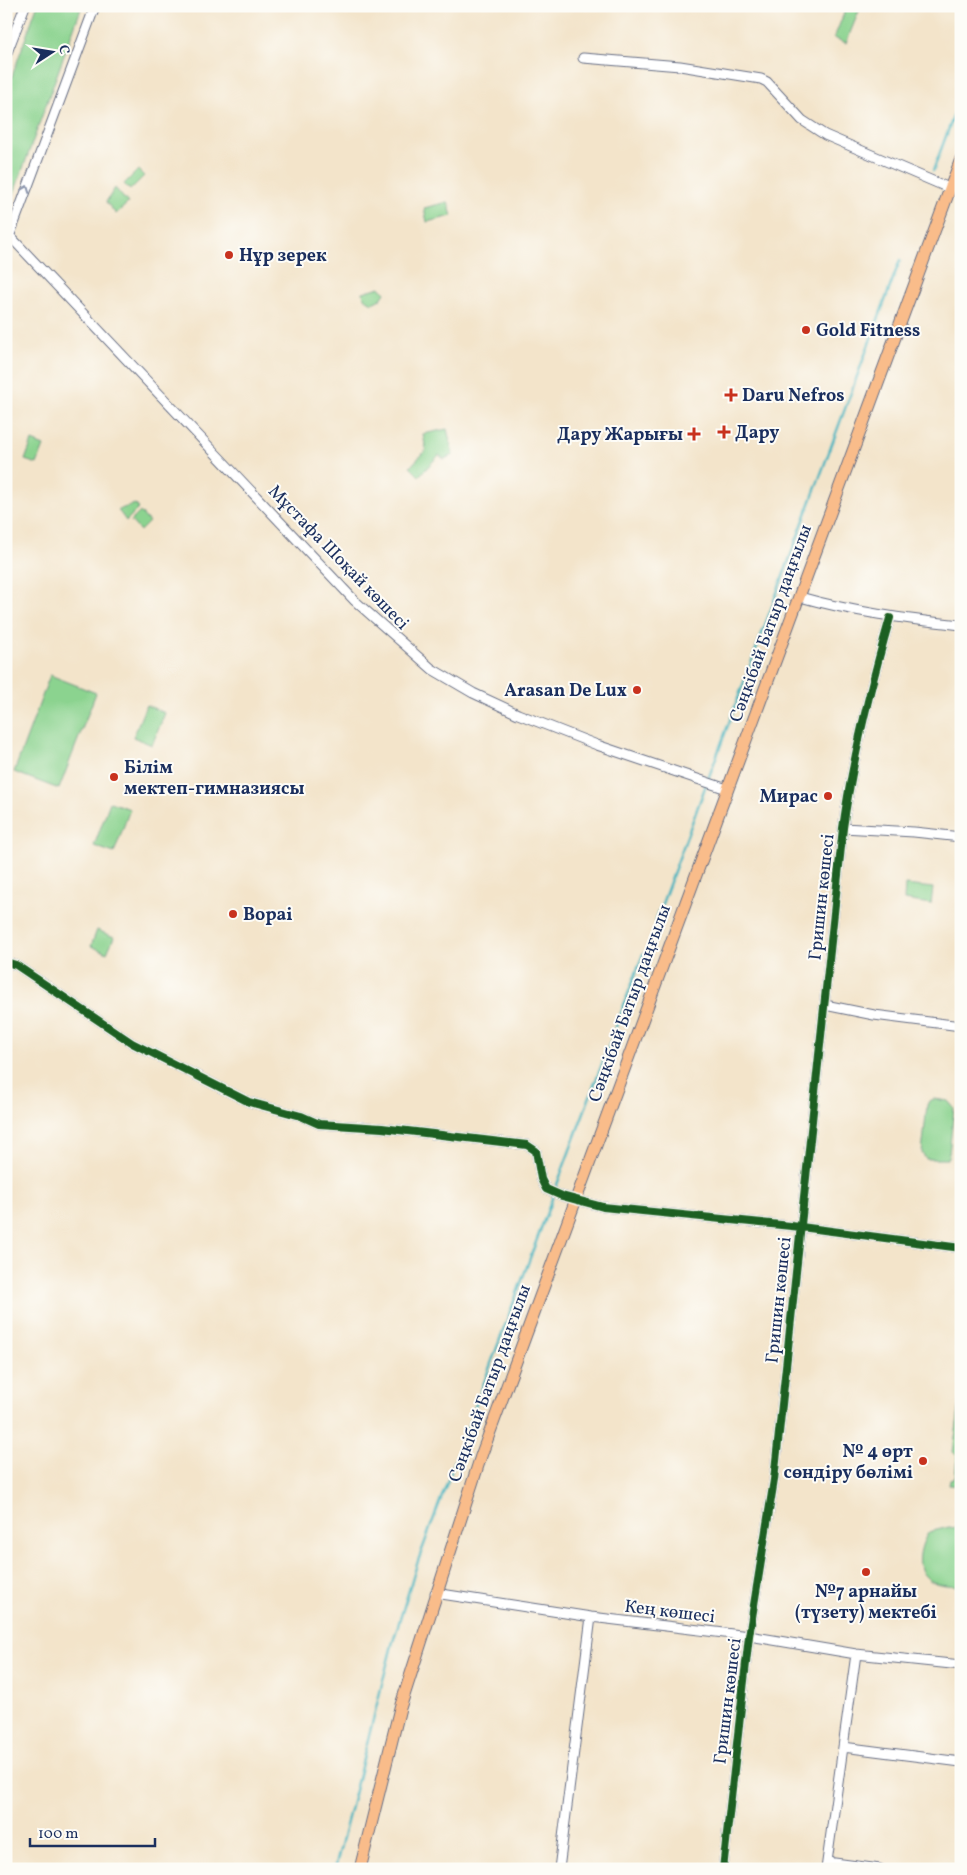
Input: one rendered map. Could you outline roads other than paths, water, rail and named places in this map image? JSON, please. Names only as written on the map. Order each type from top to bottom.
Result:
[{"type":"main road","name":"Сәңкібай Батыр даңғылы","points":[[360,1869],[400,1708],[435,1593],[481,1456],[574,1200],[800,597],[961,159]]},
{"type":"street","points":[[6,55],[25,6]]},
{"type":"street","points":[[6,245],[8,234],[95,6]]},
{"type":"street","points":[[583,58],[680,66],[761,79],[767,82],[802,120],[825,135],[949,188]]},
{"type":"street","name":"Мұстафа Шоқай көшесі","points":[[8,234],[355,601],[432,669],[473,693],[518,714],[727,789]]},
{"type":"street","points":[[800,597],[845,610],[890,618],[961,625]]},
{"type":"street","name":"Гришин көшесі","points":[[723,1869],[749,1636],[774,1480],[843,828],[864,706],[890,618]]},
{"type":"street","points":[[843,828],[961,837]]},
{"type":"street","points":[[6,962],[16,965],[132,1043],[249,1102],[301,1116],[320,1124],[382,1128],[527,1145],[536,1151],[541,1179],[546,1189],[574,1200],[604,1207],[801,1227],[961,1248]]},
{"type":"street","points":[[825,1005],[874,1015],[961,1026]]},
{"type":"street","name":"Кең көшесі","points":[[435,1593],[591,1617],[749,1636],[856,1654],[961,1666]]},
{"type":"street","points":[[559,1869],[591,1617]]},
{"type":"street","points":[[856,1654],[826,1866],[880,1869]]},
{"type":"street","points":[[843,1747],[961,1762]]},
{"type":"waterway","points":[[933,171],[961,96]]},
{"type":"waterway","points":[[656,920],[900,260]]},
{"type":"waterway","points":[[555,1190],[643,954]]},
{"type":"waterway","points":[[335,1869],[392,1645],[418,1561],[553,1196]]},
{"type":"place","name":"Нұр зерек","points":[[229,255]]},
{"type":"place","name":"Gold Fitness","points":[[806,330]]},
{"type":"place","name":"Daru Nefros","points":[[731,395]]},
{"type":"place","name":"Дару","points":[[724,432]]},
{"type":"place","name":"Дару Жарығы","points":[[694,434]]},
{"type":"place","name":"Arasan De Lux","points":[[637,690]]},
{"type":"place","name":"Білім мектеп-гимназиясы","points":[[114,777]]},
{"type":"place","name":"Мирас","points":[[828,796]]},
{"type":"place","name":"Bopai","points":[[233,914]]},
{"type":"place","name":"№ 4 өрт сөндіру бөлімі","points":[[923,1461]]},
{"type":"place","name":"№7 арнайы (түзету) мектебі","points":[[866,1572]]}]
